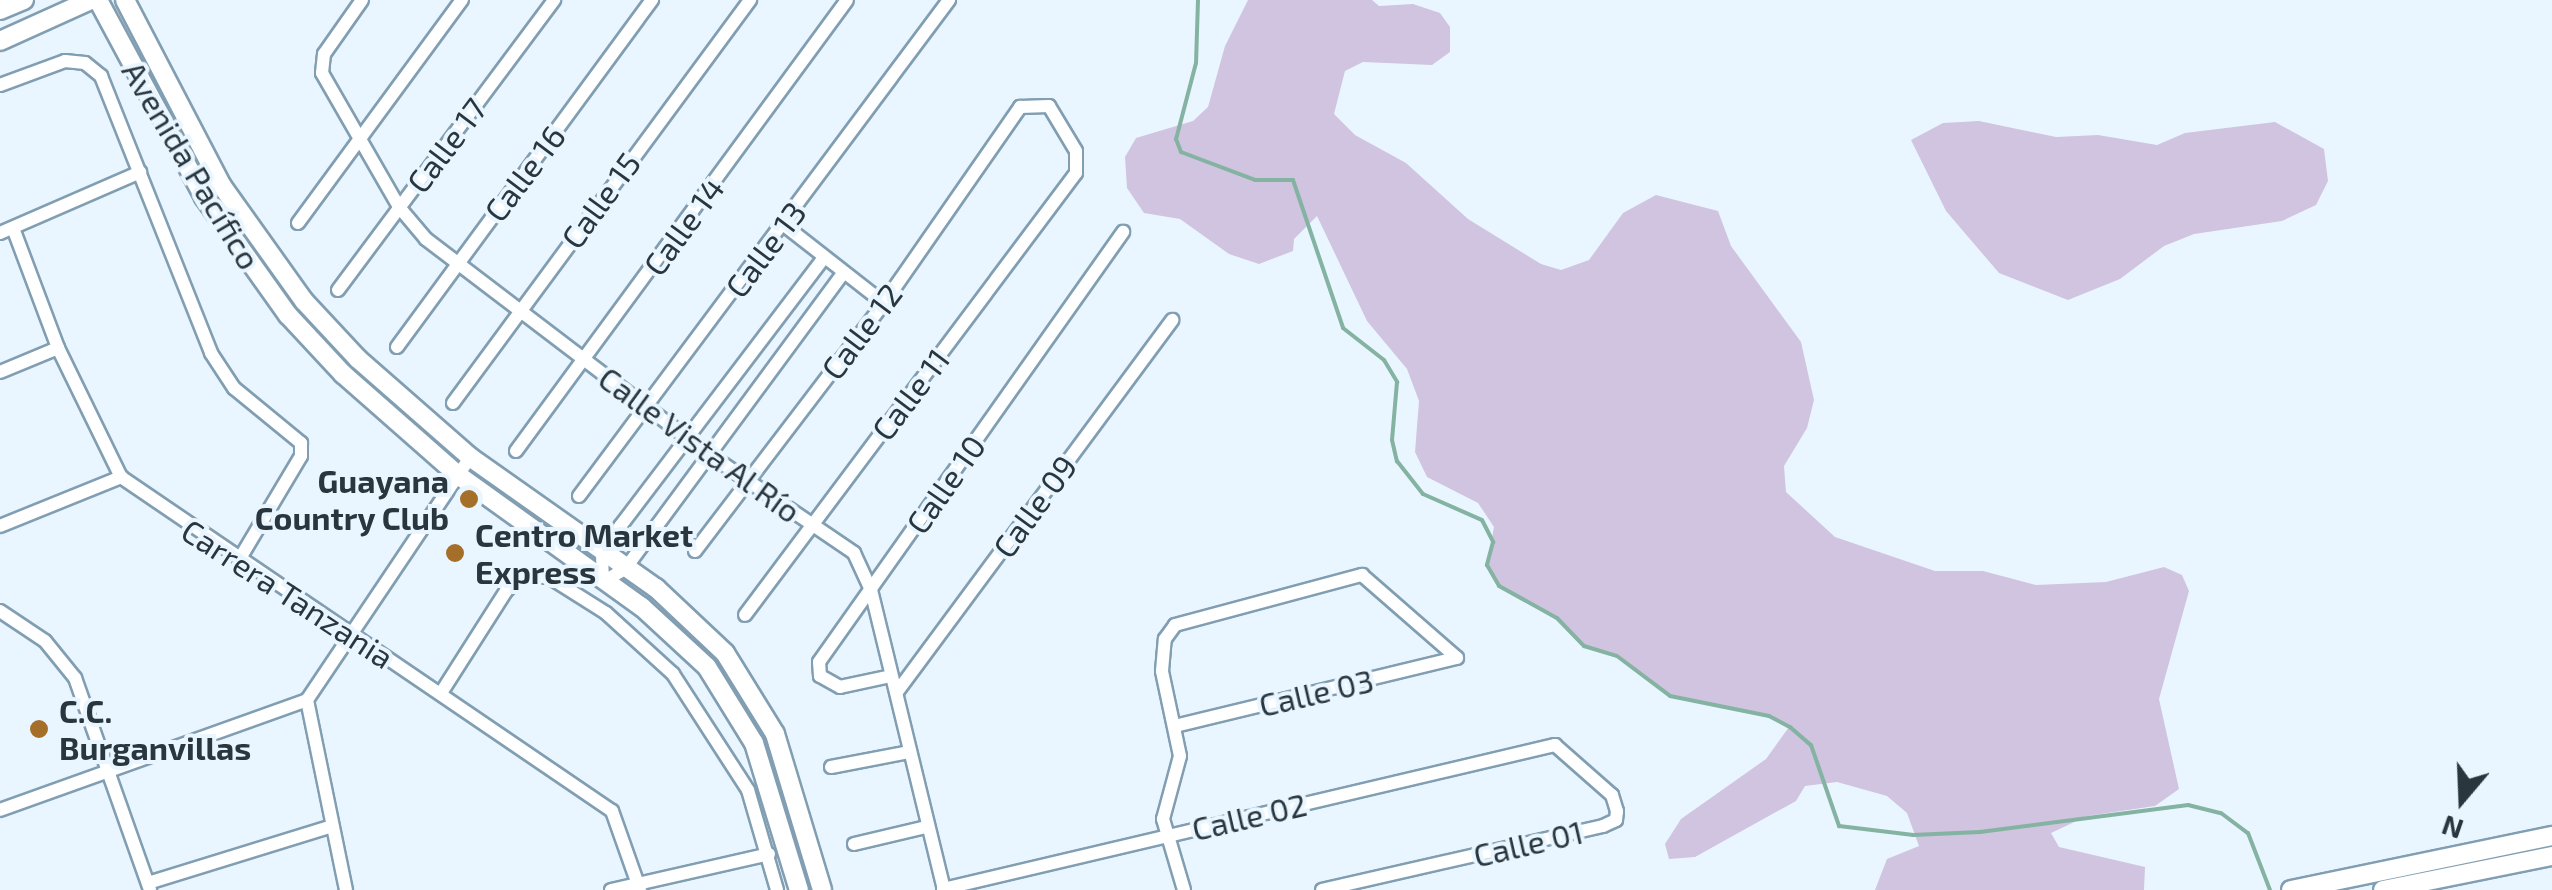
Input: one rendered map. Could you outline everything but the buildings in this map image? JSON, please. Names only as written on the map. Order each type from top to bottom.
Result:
[{"type":"street","points":[[0,10],[24,0]]},
{"type":"street","points":[[0,42],[94,0]]},
{"type":"street","name":"Avenida Pacífico","points":[[94,0],[239,252],[342,374],[458,475],[680,638],[736,708],[770,784],[798,890]]},
{"type":"street","name":"Avenida Pacífico","points":[[125,0],[256,240],[358,359],[470,457],[696,622],[755,697],[792,776],[822,890]]},
{"type":"street","name":"Calle Vista Al Río","points":[[362,0],[324,54],[322,73],[399,207],[457,262],[707,453],[854,553],[871,590],[944,889]]},
{"type":"street","points":[[298,222],[462,0]]},
{"type":"street","name":"Calle 17","points":[[338,290],[554,0]]},
{"type":"street","name":"Calle 16","points":[[397,347],[652,0]]},
{"type":"street","name":"Calle 15","points":[[453,403],[750,0]]},
{"type":"street","name":"Calle 14","points":[[516,450],[586,360],[847,0]]},
{"type":"street","name":"Calle 13","points":[[579,496],[949,0]]},
{"type":"street","points":[[0,85],[65,61],[85,64],[101,76],[220,369],[301,443],[301,456],[239,560]]},
{"type":"street","name":"Calle 11","points":[[745,615],[1076,174],[1076,151],[1049,106],[1020,107]]},
{"type":"street","name":"Calle 12","points":[[695,551],[884,303],[1020,107]]},
{"type":"street","points":[[6,231],[140,172]]},
{"type":"street","points":[[784,225],[842,275],[884,303]]},
{"type":"street","name":"Carrera Tanzania","points":[[6,231],[121,477],[612,811],[640,887]]},
{"type":"street","name":"Calle 10","points":[[891,676],[840,687],[820,676],[822,651],[871,590],[1123,232]]},
{"type":"street","points":[[823,260],[602,554],[604,582],[625,569],[842,275]]},
{"type":"street","name":"Calle 09","points":[[897,692],[1172,320]]},
{"type":"street","points":[[0,372],[58,348]]},
{"type":"street","points":[[0,810],[307,700],[470,457]]},
{"type":"street","points":[[0,526],[121,477]]},
{"type":"street","name":"Calle 03","points":[[1362,574],[1456,658],[1175,726],[1162,670],[1165,640],[1175,626],[1362,574]]},
{"type":"street","points":[[441,692],[522,576],[549,578],[606,613],[673,674],[748,790],[777,890]]},
{"type":"street","points":[[0,612],[61,656],[110,770],[149,887],[332,826]]},
{"type":"street","points":[[307,700],[346,890]]},
{"type":"street","points":[[1175,726],[1180,756],[1163,819],[1184,890]]},
{"type":"street","name":"Calle 02","points":[[944,889],[1554,744],[1612,795],[1616,820]]},
{"type":"street","points":[[830,768],[909,752]]},
{"type":"street","name":"Calle 01","points":[[1322,890],[1616,820]]},
{"type":"street","points":[[854,844],[926,827]]},
{"type":"street","points":[[2298,889],[2552,836]]},
{"type":"street","points":[[611,890],[640,887],[769,854]]},
{"type":"street","points":[[2383,890],[2552,856]]},
{"type":"shaded area","points":[[1248,0],[1372,0],[1379,6],[1413,4],[1440,13],[1450,27],[1450,52],[1432,65],[1363,62],[1345,71],[1334,114],[1355,135],[1406,163],[1468,219],[1541,264],[1561,270],[1589,260],[1623,213],[1656,195],[1718,211],[1731,246],[1801,342],[1814,400],[1807,428],[1784,466],[1786,492],[1835,537],[1935,571],[1983,571],[2036,585],[2106,582],[2164,567],[2182,575],[2189,591],[2159,699],[2179,789],[2155,806],[2087,816],[2051,833],[2059,847],[2145,867],[2144,890],[1875,890],[1887,859],[1919,846],[1907,813],[1887,796],[1837,782],[1805,786],[1796,801],[1695,857],[1669,859],[1665,844],[1681,819],[1766,759],[1789,727],[1769,716],[1670,696],[1617,656],[1584,646],[1556,618],[1499,586],[1487,565],[1494,527],[1478,503],[1427,477],[1415,452],[1419,401],[1407,369],[1367,321],[1317,216],[1294,239],[1293,251],[1259,264],[1229,254],[1180,219],[1144,213],[1127,188],[1125,157],[1136,138],[1193,121],[1208,107],[1225,46]]},
{"type":"shaded area","points":[[1979,121],[2056,137],[2098,135],[2157,145],[2185,133],[2275,122],[2324,149],[2328,181],[2316,205],[2282,221],[2194,234],[2164,246],[2120,279],[2068,300],[1999,273],[1946,211],[1911,140],[1943,123]]},
{"type":"waterway","points":[[1198,0],[1196,63],[1176,139],[1181,152],[1255,180],[1293,180],[1343,328],[1384,360],[1397,382],[1392,440],[1397,461],[1423,494],[1482,520],[1493,542],[1487,565],[1499,586],[1557,618],[1584,646],[1617,656],[1670,696],[1769,716],[1790,727],[1811,745],[1839,826],[1913,835],[1980,832],[2188,805],[2221,813],[2248,833],[2270,890]]},
{"type":"place","name":"Guayana Country Club","points":[[469,499]]},
{"type":"place","name":"Centro Market Express","points":[[455,553]]},
{"type":"place","name":"C.C. Burganvillas","points":[[39,729]]}]
